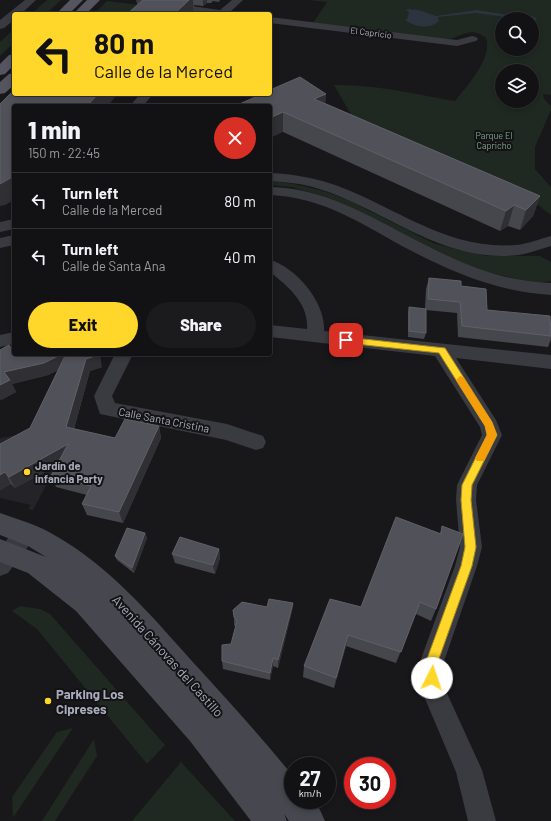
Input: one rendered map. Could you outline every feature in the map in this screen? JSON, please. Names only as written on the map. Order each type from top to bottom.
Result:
[{"type":"main road","points":[[64,12],[77,0]]},
{"type":"main road","points":[[81,12],[94,0]]},
{"type":"main road","points":[[0,71],[12,60]]},
{"type":"main road","points":[[0,90],[12,79]]},
{"type":"main road","name":"Avenida Cánovas del Castillo","points":[[7,545],[48,544],[68,557],[115,595],[229,724],[309,821]]},
{"type":"main road","name":"Avenida Cánovas del Castillo","points":[[7,545],[85,602],[200,731],[271,821]]},
{"type":"street","points":[[16,12],[30,0]]},
{"type":"street","points":[[224,12],[238,0]]},
{"type":"street","points":[[141,1],[210,12]]},
{"type":"street","points":[[0,26],[12,16]]},
{"type":"street","name":"El Capricio","points":[[272,20],[457,43],[472,39]]},
{"type":"street","points":[[138,104],[145,96]]},
{"type":"street","points":[[272,177],[306,181],[331,188],[351,196],[432,236],[451,242],[481,249],[514,250],[551,256]]},
{"type":"street","points":[[272,192],[299,194],[320,198],[362,217],[472,274],[516,285],[551,289]]},
{"type":"street","points":[[0,227],[12,224]]},
{"type":"street","points":[[0,243],[12,240]]},
{"type":"street","points":[[514,250],[551,241]]},
{"type":"street","points":[[272,266],[274,266],[294,283],[307,297],[316,319],[315,337]]},
{"type":"street","points":[[272,331],[551,362]]},
{"type":"street","points":[[0,341],[12,338]]},
{"type":"street","points":[[442,350],[489,425],[492,435],[467,485],[466,500],[471,547],[466,566],[430,667],[433,689],[469,770],[482,821]]},
{"type":"street","name":"Calle Santa Cristina","points":[[123,356],[103,396],[107,408],[227,432],[256,442]]},
{"type":"shaded area","name":"Jardín de infancia Party","points":[[17,435],[67,446],[33,510],[28,509],[31,505],[0,498],[0,438]]},
{"type":"green space","points":[[47,0],[61,0],[48,12],[33,12]]},
{"type":"green space","name":"Parque El Capricho","points":[[308,0],[551,0],[551,95],[543,94],[544,99],[551,106],[551,110],[535,147],[535,169],[551,187],[551,215],[538,205],[357,125],[334,85],[364,86],[455,101],[482,63],[486,54],[486,38],[480,34],[470,32],[447,39],[313,23],[327,2]]},
{"type":"green space","points":[[107,1],[195,12],[96,12]]},
{"type":"green space","points":[[12,31],[12,45],[0,56],[0,42]]},
{"type":"green space","points":[[272,181],[300,185],[339,196],[433,243],[488,256],[540,256],[551,262],[551,281],[538,283],[486,272],[460,262],[332,199],[292,187],[272,185]]},
{"type":"green space","points":[[20,606],[40,609],[50,614],[165,745],[147,764],[37,629],[12,611]]},
{"type":"green space","points":[[73,728],[13,818],[12,797],[57,732]]},
{"type":"green space","points":[[94,739],[97,756],[55,821],[42,821]]},
{"type":"green space","points":[[181,762],[235,821],[132,821]]},
{"type":"water","points":[[406,10],[419,10],[436,16],[477,10],[495,13],[495,16],[476,13],[438,17],[439,21],[431,26],[418,26],[405,20],[407,19],[409,12]]},
{"type":"building","points":[[143,0],[189,0],[176,12],[129,12]]},
{"type":"building","points":[[300,77],[326,94],[314,99],[540,196],[526,210],[514,205],[506,211],[283,112],[272,117],[272,104],[240,104],[258,96],[272,96],[272,89]]},
{"type":"building","points":[[12,92],[12,96],[96,96],[89,104],[12,104],[12,177],[0,184],[0,104]]},
{"type":"building","points":[[429,278],[461,281],[461,286],[486,289],[487,310],[550,316],[551,336],[462,326],[460,302],[428,299]]},
{"type":"building","points":[[409,307],[426,309],[426,333],[409,331]]},
{"type":"building","points":[[9,345],[12,349],[12,356],[58,356],[44,363],[4,372],[10,380],[0,385],[0,350]]},
{"type":"building","points":[[65,356],[95,356],[86,359],[66,427],[115,438],[125,419],[159,426],[119,512],[82,504],[91,486],[51,476],[68,444],[9,477],[5,472],[0,475],[0,444],[30,428]]},
{"type":"building","points":[[396,517],[441,534],[442,526],[463,534],[436,609],[420,602],[401,652],[348,635],[336,678],[304,666],[330,599],[361,607]]},
{"type":"building","points":[[127,528],[145,533],[132,568],[115,556]]},
{"type":"building","points":[[180,537],[219,549],[213,565],[172,554]]},
{"type":"building","points":[[269,599],[293,603],[278,660],[273,658],[270,673],[222,661],[222,645],[231,644],[237,621],[234,617],[233,610],[242,602],[267,607]]},
{"type":"slow traffic","points":[[460,380],[489,425],[492,435],[480,458]]},
{"type":"place","name":"Jardín de infancia Party","points":[[27,472]]},
{"type":"place","name":"Parking Los Cipreses","points":[[48,701]]},
{"type":"route","points":[[346,340],[442,350],[489,425],[492,435],[467,485],[466,500],[471,547],[466,566],[430,667],[432,678]]}]
